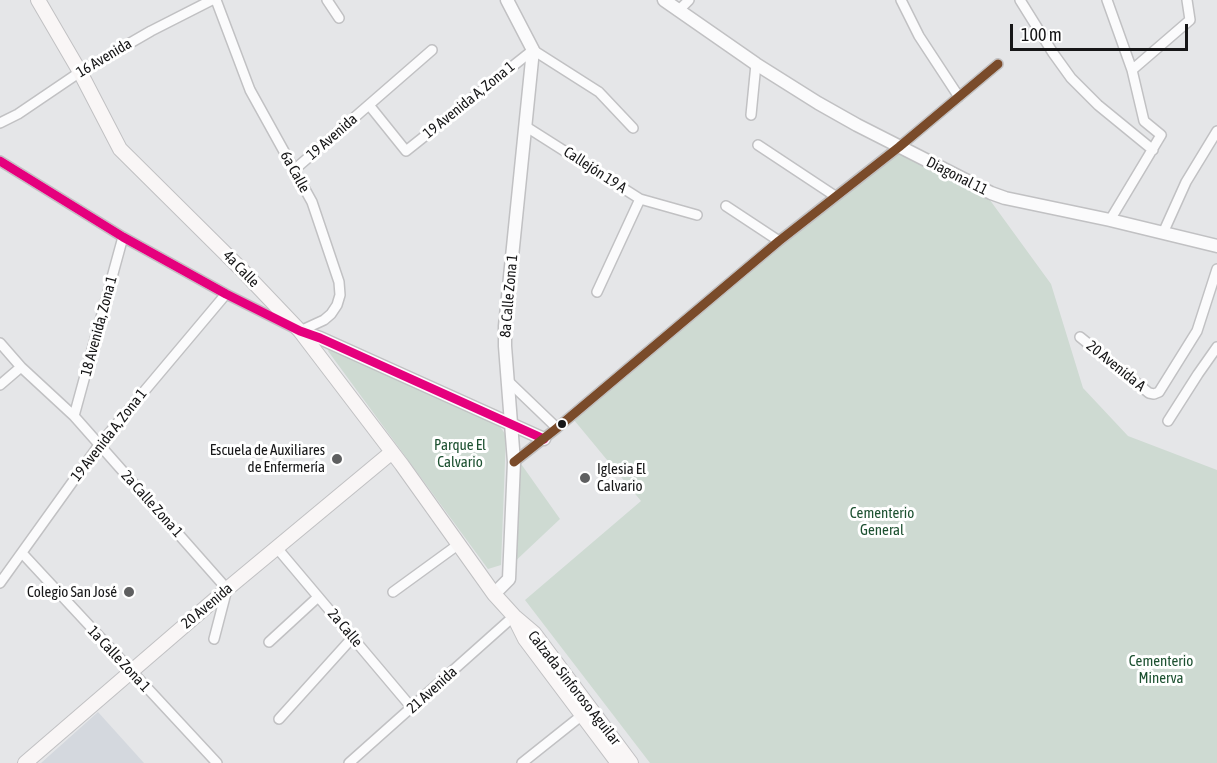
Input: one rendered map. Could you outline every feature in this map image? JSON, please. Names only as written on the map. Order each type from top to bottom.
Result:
[{"type":"main road","name":"4a Calle","points":[[38,0],[80,72],[120,149],[300,331],[392,452],[494,594]]},
{"type":"main road","name":"20 Avenida","points":[[25,763],[130,671],[392,452]]},
{"type":"main road","name":"Calzada Sinforoso Aguilar","points":[[494,594],[534,633],[618,763]]},
{"type":"main road","name":"Calzada Sinforoso Aguilar","points":[[585,712],[631,763]]},
{"type":"street","name":"16 Avenida","points":[[0,123],[18,114],[80,72],[151,31],[214,0]]},
{"type":"street","name":"6a Calle","points":[[214,0],[250,90],[312,202],[339,282],[340,295],[331,314],[324,320],[300,331]]},
{"type":"street","points":[[327,0],[339,18]]},
{"type":"street","name":"Diagonal 11","points":[[664,0],[756,64],[832,111],[998,196],[1217,246]]},
{"type":"street","points":[[678,11],[689,0]]},
{"type":"street","points":[[901,0],[919,36],[959,97]]},
{"type":"street","points":[[1020,0],[1071,78],[1098,105],[1153,150]]},
{"type":"street","points":[[1107,0],[1132,70],[1144,121],[1161,135],[1110,220]]},
{"type":"street","points":[[1132,70],[1190,20],[1186,0]]},
{"type":"street","points":[[511,2],[533,50],[599,92],[633,128]]},
{"type":"street","name":"19 Avenida","points":[[294,170],[432,50]]},
{"type":"street","name":"8a Calle Zona 1","points":[[494,594],[509,579],[514,462],[505,326],[533,50]]},
{"type":"street","name":"19 Avenida A, Zona 1","points":[[405,151],[533,50]]},
{"type":"street","points":[[751,115],[756,64]]},
{"type":"street","points":[[514,462],[779,241],[899,147],[998,64]]},
{"type":"street","name":"19 Avenida","points":[[369,105],[405,151]]},
{"type":"street","name":"Callejón 19 A","points":[[525,126],[640,199],[597,292]]},
{"type":"street","points":[[1163,233],[1186,182],[1217,131]]},
{"type":"street","points":[[758,145],[835,196]]},
{"type":"street","points":[[0,161],[123,237],[226,294],[300,331],[544,439]]},
{"type":"street","points":[[640,199],[696,214]]},
{"type":"street","points":[[726,206],[779,241]]},
{"type":"street","name":"18 Avenida, Zona 1","points":[[75,416],[123,237]]},
{"type":"street","name":"20 Avenida A","points":[[1080,337],[1149,393],[1160,392],[1197,331],[1217,269]]},
{"type":"street","name":"19 Avenida A, Zona 1","points":[[0,582],[99,445],[226,294]]},
{"type":"street","name":"2a Calle Zona 1","points":[[0,342],[21,367],[75,416],[227,589]]},
{"type":"street","points":[[1168,421],[1217,347]]},
{"type":"street","points":[[0,385],[21,367]]},
{"type":"street","points":[[507,380],[557,428]]},
{"type":"street","points":[[393,592],[459,544]]},
{"type":"street","name":"2a Calle","points":[[277,548],[412,708]]},
{"type":"street","name":"1a Calle Zona 1","points":[[22,553],[217,763]]},
{"type":"street","points":[[214,639],[227,589]]},
{"type":"street","points":[[269,642],[318,597]]},
{"type":"street","name":"21 Avenida","points":[[349,763],[514,616]]},
{"type":"street","points":[[279,719],[353,637]]},
{"type":"street","points":[[522,763],[585,712]]},
{"type":"shaded area","points":[[98,712],[144,763],[41,763]]},
{"type":"green space","name":"Cementerio General","points":[[895,152],[987,196],[1051,284],[1083,388],[1128,436],[1217,470],[1217,763],[650,763],[525,600],[641,501],[574,420],[779,245]]},
{"type":"green space","name":"Parque El Calvario","points":[[331,344],[495,420],[506,435],[501,565],[488,569],[328,351]]},
{"type":"green space","points":[[519,461],[560,519],[509,567]]},
{"type":"transit line","points":[[514,462],[779,241],[899,147],[998,64]]},
{"type":"transit line","points":[[0,161],[123,237],[226,294],[300,331],[544,439]]},
{"type":"place","name":"Escuela de Auxiliares de Enfermería","points":[[337,459]]},
{"type":"place","name":"Iglesia El Calvario","points":[[585,478]]},
{"type":"place","name":"Colegio San José","points":[[129,592]]},
{"type":"park label","name":"Cementerio Minerva","points":[[1161,670]]}]
